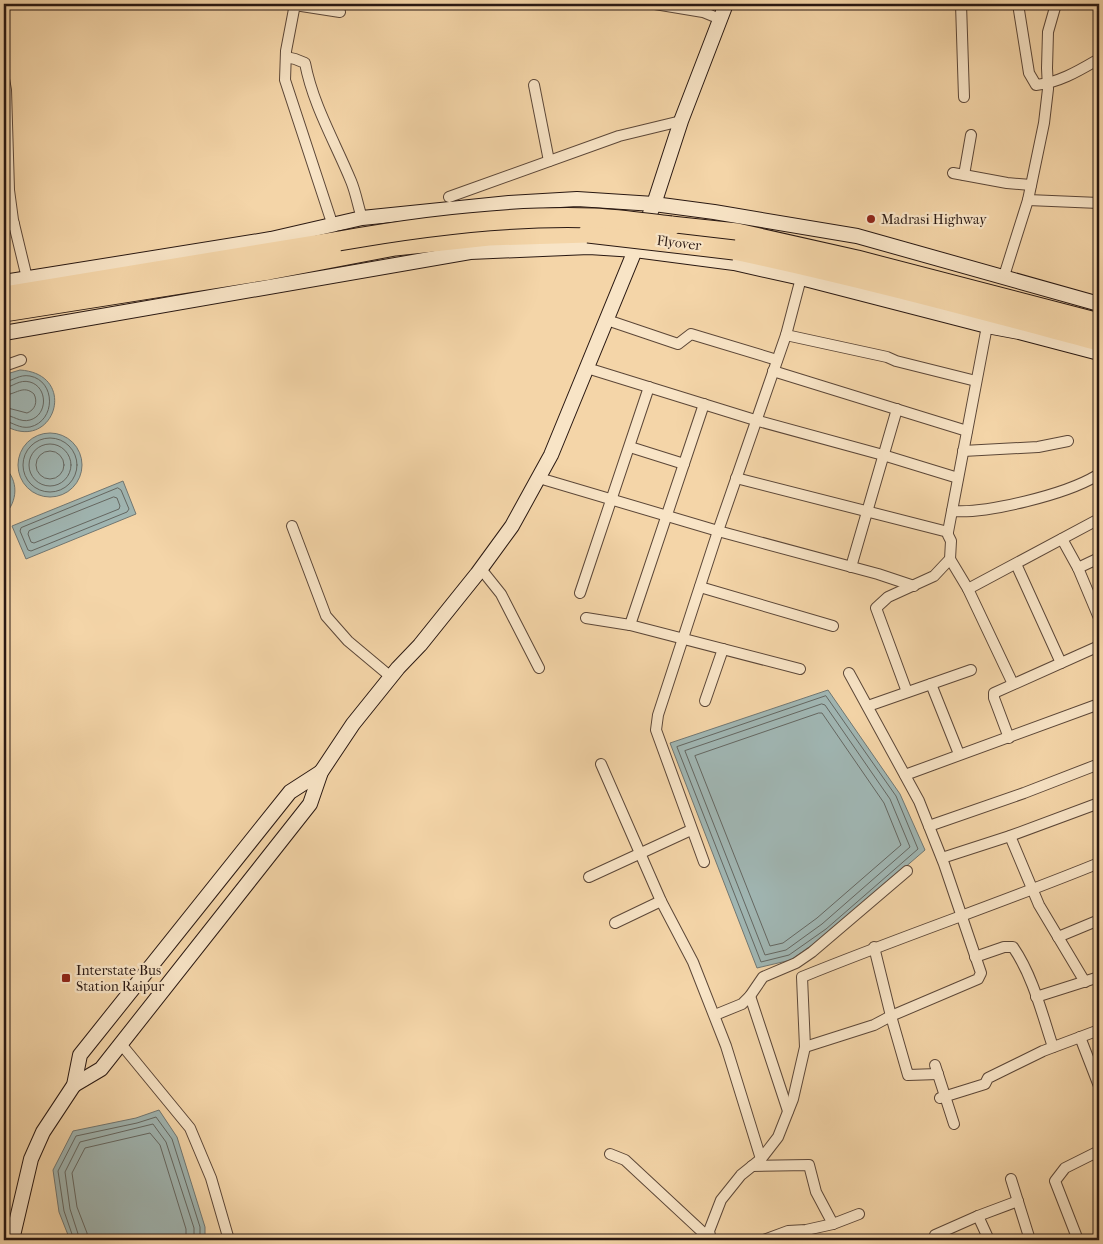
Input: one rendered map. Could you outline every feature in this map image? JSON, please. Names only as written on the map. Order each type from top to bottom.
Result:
[{"type":"highway","name":"Flyover","points":[[4,296],[272,245],[338,241],[431,227],[498,220],[563,218],[622,220],[737,233],[857,260],[1099,323]]},
{"type":"highway","name":"Flyover","points":[[4,312],[251,281],[338,241],[395,246],[489,236],[588,233],[734,250],[922,294],[1099,341]]},
{"type":"street","points":[[340,12],[295,4],[284,80],[338,241],[362,218],[510,203],[577,200],[654,204],[856,236],[1099,304]]},
{"type":"street","points":[[655,4],[703,12],[720,19]]},
{"type":"street","points":[[74,1084],[101,1069],[310,804],[321,772],[353,724],[420,645],[481,569],[512,526],[551,455],[608,320],[654,204],[681,122],[726,4]]},
{"type":"street","points":[[962,4],[964,97]]},
{"type":"street","points":[[1018,4],[1029,73],[1036,86],[1048,84],[1076,72],[1099,59]]},
{"type":"street","points":[[1004,276],[1028,200],[1044,123],[1048,84],[1048,32],[1056,4]]},
{"type":"street","points":[[286,57],[305,63],[307,75],[325,124],[352,183],[362,218]]},
{"type":"street","points":[[4,79],[6,90],[9,225],[27,278]]},
{"type":"street","points":[[534,85],[549,161]]},
{"type":"street","points":[[448,196],[619,136],[681,122]]},
{"type":"street","points":[[964,175],[972,135]]},
{"type":"street","points":[[953,173],[1007,183],[1031,185]]},
{"type":"street","points":[[1028,200],[1099,203]]},
{"type":"street","points":[[4,282],[272,245]]},
{"type":"street","points":[[4,333],[251,281],[470,252],[589,247],[635,250],[734,263],[802,278],[1099,353]]},
{"type":"street","points":[[704,862],[656,730],[658,715],[755,420],[786,335],[802,278]]},
{"type":"street","points":[[608,320],[678,344],[691,334],[777,360]]},
{"type":"street","points":[[987,326],[948,535],[951,541],[950,559],[968,589],[1013,684]]},
{"type":"street","points":[[786,335],[887,357],[896,361],[976,381]]},
{"type":"street","points":[[4,366],[21,360]]},
{"type":"street","points":[[588,368],[755,420],[883,455],[958,478]]},
{"type":"street","points":[[773,371],[967,431]]},
{"type":"street","points":[[580,593],[613,500],[649,387]]},
{"type":"street","points":[[630,625],[704,404]]},
{"type":"street","points":[[851,566],[897,410]]},
{"type":"street","points":[[963,451],[1038,447],[1068,441]]},
{"type":"street","points":[[630,447],[684,464]]},
{"type":"street","points":[[952,511],[964,512],[995,508],[1037,498],[1085,482],[1096,476]]},
{"type":"street","points":[[539,478],[718,531],[851,566],[914,586]]},
{"type":"street","points":[[736,478],[948,532]]},
{"type":"street","points":[[968,589],[1099,519]]},
{"type":"street","points":[[292,526],[326,616],[348,640],[391,677]]},
{"type":"street","points":[[1062,540],[1078,568],[1099,618]]},
{"type":"street","points":[[1078,568],[1099,558]]},
{"type":"street","points":[[907,692],[876,608],[888,597],[934,576],[950,559]]},
{"type":"street","points":[[1016,564],[1061,663]]},
{"type":"street","points":[[481,569],[500,594],[540,668]]},
{"type":"street","points":[[700,587],[833,626]]},
{"type":"street","points":[[586,618],[630,625],[800,669]]},
{"type":"street","points":[[1009,738],[994,698],[994,693],[1099,646]]},
{"type":"street","points":[[705,701],[723,649]]},
{"type":"street","points":[[868,706],[971,670]]},
{"type":"street","points":[[804,1048],[874,1026],[891,1016],[978,979],[980,972],[942,858],[919,801],[849,673]]},
{"type":"street","points":[[931,684],[959,754]]},
{"type":"street","points":[[905,775],[1099,704]]},
{"type":"street","points":[[601,764],[661,901],[693,962],[715,1015],[761,1159]]},
{"type":"street","points":[[929,826],[1024,793],[1099,764]]},
{"type":"street","points":[[12,1240],[30,1159],[43,1132],[74,1084],[80,1055],[290,792],[321,772]]},
{"type":"street","points":[[942,858],[1010,836],[1099,803]]},
{"type":"street","points":[[590,877],[691,830]]},
{"type":"street","points":[[1010,836],[1039,906],[1085,982]]},
{"type":"street","points":[[711,1240],[709,1231],[721,1200],[741,1175],[761,1159],[778,1137],[795,1091],[804,1048],[802,977],[874,947],[1033,890],[1099,862]]},
{"type":"street","points":[[715,1015],[742,1004],[763,977],[796,962],[812,952],[907,872]]},
{"type":"street","points":[[615,923],[661,901]]},
{"type":"street","points":[[1058,937],[1099,920]]},
{"type":"street","points":[[874,947],[908,1075],[936,1069],[943,1097],[954,1124]]},
{"type":"street","points":[[975,957],[1004,947],[1013,947],[1018,954],[1036,997],[1053,1047]]},
{"type":"street","points":[[1036,997],[1099,977]]},
{"type":"street","points":[[750,996],[788,1111]]},
{"type":"street","points":[[943,1097],[985,1084],[988,1078],[1053,1047],[1099,1030]]},
{"type":"street","points":[[1080,1037],[1099,1086]]},
{"type":"street","points":[[121,1044],[190,1128],[211,1178],[229,1240]]},
{"type":"street","points":[[80,1055],[101,1069]]},
{"type":"street","points":[[1075,1239],[1055,1181],[1065,1168],[1099,1151]]},
{"type":"street","points":[[610,1154],[625,1160],[711,1240]]},
{"type":"street","points":[[752,1166],[809,1165],[816,1192],[833,1224]]},
{"type":"street","points":[[1011,1179],[1030,1240]]},
{"type":"street","points":[[937,1240],[935,1235],[1018,1201]]},
{"type":"street","points":[[764,1240],[788,1231],[806,1230],[833,1224],[859,1214]]},
{"type":"street","points":[[978,1216],[989,1240]]},
{"type":"water","points":[[20,370],[39,375],[50,384],[54,397],[53,410],[47,422],[36,430],[22,431],[4,425],[4,378],[10,373]]},
{"type":"water","points":[[44,433],[56,433],[73,442],[80,453],[82,465],[80,477],[73,488],[56,497],[44,497],[32,492],[23,483],[18,471],[18,459],[23,447],[32,438]]},
{"type":"water","points":[[4,467],[12,478],[15,491],[12,504],[4,515]]},
{"type":"water","points":[[123,481],[136,514],[26,559],[12,526]]},
{"type":"water","points":[[828,690],[900,794],[925,850],[829,933],[791,960],[757,968],[670,743]]},
{"type":"water","points":[[159,1110],[177,1137],[205,1227],[205,1240],[70,1240],[59,1212],[53,1170],[73,1131],[136,1118]]},
{"type":"place","name":"Madrasi Highway","points":[[871,219]]},
{"type":"place","name":"Interstate Bus Station Raipur","points":[[66,978]]}]
